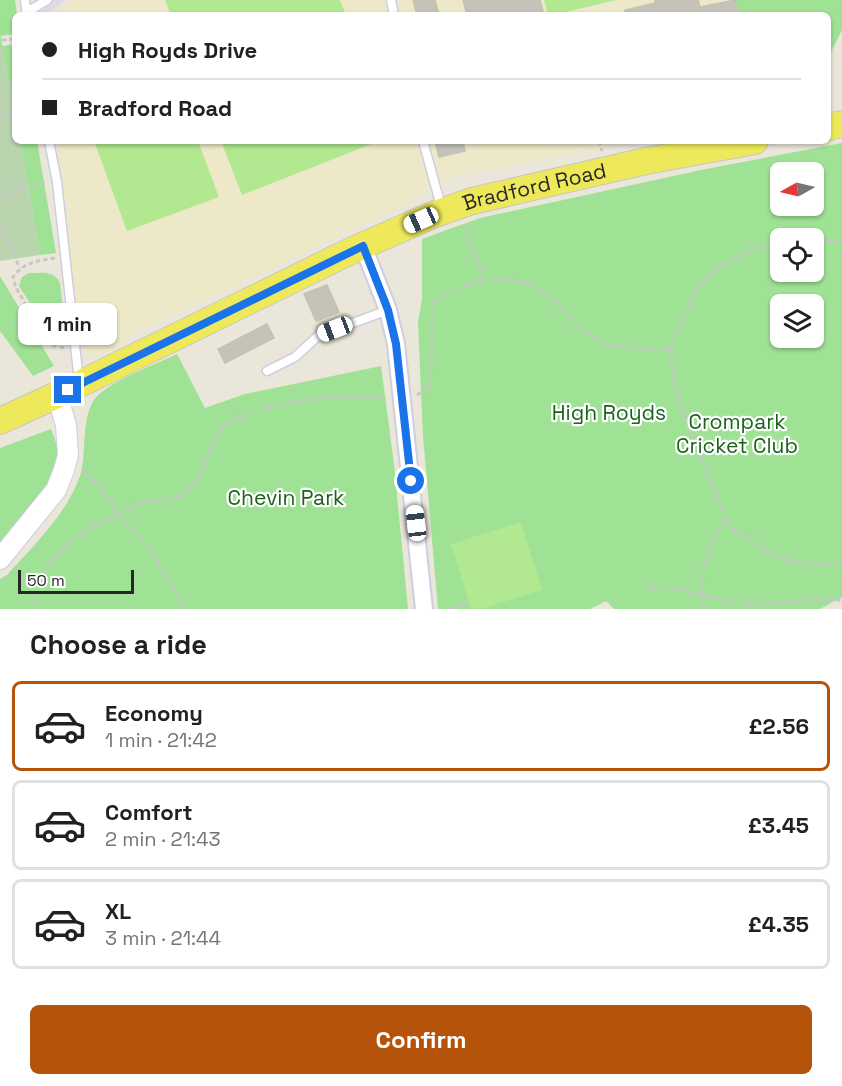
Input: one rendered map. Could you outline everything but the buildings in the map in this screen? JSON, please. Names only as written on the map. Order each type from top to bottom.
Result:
[{"type":"main road","name":"Bradford Road","points":[[0,421],[363,246],[472,201],[646,161],[739,144]]},
{"type":"street","points":[[363,246],[388,310],[396,344],[424,609]]},
{"type":"street","points":[[0,559],[56,490],[68,455],[66,425],[68,390]]},
{"type":"lane","points":[[28,12],[46,0]]},
{"type":"lane","points":[[51,144],[57,182],[75,347],[68,390]]},
{"type":"lane","points":[[424,144],[427,159],[449,210]]},
{"type":"lane","points":[[267,370],[295,357],[318,336],[388,310]]},
{"type":"path","points":[[2,40],[12,39]]},
{"type":"path","points":[[0,193],[57,182]]},
{"type":"path","points":[[449,210],[469,237],[476,263],[484,280]]},
{"type":"path","points":[[0,227],[20,268]]},
{"type":"path","points":[[824,240],[842,242]]},
{"type":"path","points":[[770,246],[733,257],[705,279],[687,308],[671,350],[674,373],[685,416],[731,526],[744,538],[769,552],[806,564],[842,564]]},
{"type":"path","points":[[66,257],[38,260],[20,268],[14,277],[16,288],[50,345],[63,349],[75,347]]},
{"type":"path","points":[[34,609],[46,569],[60,551],[76,536],[139,504],[178,497],[190,489],[198,481],[216,438],[227,424],[251,411],[333,397],[417,395],[430,387],[433,302],[450,291],[484,280],[502,278],[526,283],[550,297],[591,337],[613,346],[671,350]]},
{"type":"path","points":[[68,455],[102,489],[119,515],[151,550],[184,609]]},
{"type":"path","points":[[704,609],[701,595],[703,578],[711,546],[726,516]]},
{"type":"path","points":[[643,587],[681,590],[732,602],[760,604],[820,599],[842,600]]},
{"type":"path","points":[[448,609],[466,603]]},
{"type":"shaded area","points":[[34,0],[65,0],[50,12],[35,12]]},
{"type":"shaded area","points":[[73,0],[842,0],[842,30],[831,52],[831,12],[56,12]]},
{"type":"shaded area","points":[[58,144],[616,144],[440,180],[422,196],[128,337],[126,343],[97,356],[87,356],[81,348]]},
{"type":"green space","points":[[0,0],[15,0],[17,12],[12,12],[12,34],[1,36],[2,46],[12,44],[12,99],[2,47],[0,47]]},
{"type":"green space","points":[[165,0],[340,0],[345,12],[170,12]]},
{"type":"green space","points":[[544,0],[616,0],[566,12],[547,12]]},
{"type":"green space","points":[[735,0],[842,0],[842,30],[831,52],[831,12],[738,12]]},
{"type":"green space","points":[[2,46],[12,99],[12,144],[21,144],[40,255],[0,261],[0,47]]},
{"type":"green space","name":"High Royds","points":[[842,143],[842,597],[820,609],[614,609],[606,601],[590,609],[438,609],[423,436],[418,322],[422,299],[422,239],[480,218],[701,170]]},
{"type":"green space","points":[[21,144],[38,144],[56,253],[40,255]]},
{"type":"green space","points":[[95,144],[199,144],[219,197],[127,231]]},
{"type":"green space","points":[[222,144],[371,144],[242,195]]},
{"type":"green space","points":[[29,273],[51,274],[60,283],[66,338],[61,343],[55,342],[19,286],[22,277]]},
{"type":"green space","points":[[0,276],[54,366],[33,376],[0,331]]},
{"type":"green space","name":"Chevin Park","points":[[177,354],[205,408],[245,394],[381,366],[394,464],[408,609],[0,609],[0,579],[7,575],[58,517],[74,490],[82,467],[87,417],[94,400],[110,386]]},
{"type":"green space","points":[[51,429],[57,447],[57,460],[53,473],[38,498],[0,542],[0,448]]},
{"type":"green space","points":[[521,522],[542,590],[481,609],[471,609],[451,544]]},
{"type":"route","points":[[68,390],[363,246],[388,310],[396,344],[411,481]]},
{"type":"park label","name":"Crompark Cricket Club","points":[[737,434]]}]
